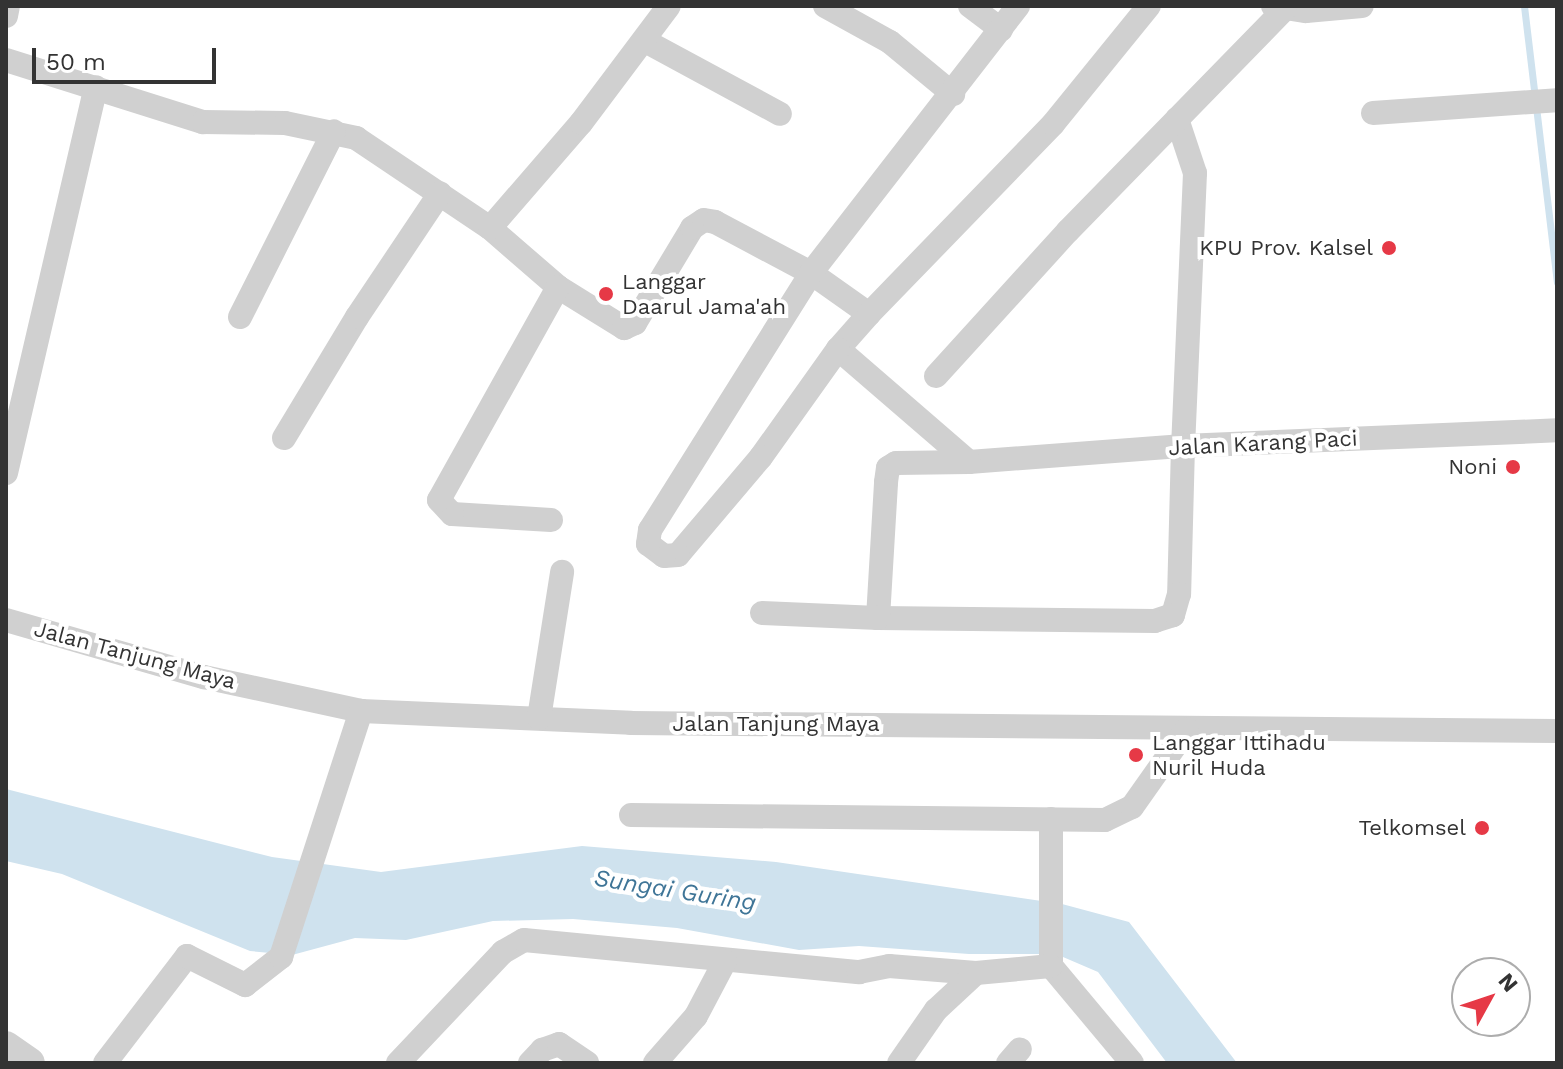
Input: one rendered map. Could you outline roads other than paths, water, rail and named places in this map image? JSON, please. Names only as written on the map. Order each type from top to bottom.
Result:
[{"type":"street","points":[[6,16],[8,6]]},
{"type":"street","points":[[490,228],[647,42],[669,6]]},
{"type":"street","points":[[825,6],[890,42],[953,94]]},
{"type":"street","points":[[970,6],[1001,29]]},
{"type":"street","points":[[1018,6],[953,94],[811,273],[650,530],[650,547],[664,556],[678,555],[761,457],[838,349],[1053,124],[1149,6]]},
{"type":"street","points":[[936,376],[1279,8],[1362,6]]},
{"type":"street","points":[[647,42],[780,114]]},
{"type":"street","points":[[6,60],[213,124],[285,123],[334,131],[370,145],[490,228],[558,287],[615,324],[632,326],[692,228],[708,220],[811,273],[869,314]]},
{"type":"street","points":[[6,473],[96,87]]},
{"type":"street","points":[[1373,113],[1517,100],[1557,100]]},
{"type":"street","points":[[762,613],[878,618],[1167,620],[1179,594],[1195,173],[1177,119]]},
{"type":"street","points":[[240,317],[334,131]]},
{"type":"street","points":[[284,438],[357,317],[440,193]]},
{"type":"street","points":[[551,520],[452,514],[439,500],[558,287]]},
{"type":"street","points":[[838,349],[969,462]]},
{"type":"street","name":"Jalan Karang Paci","points":[[878,618],[888,468],[896,463],[969,462],[1183,446],[1557,430]]},
{"type":"street","points":[[539,718],[562,572]]},
{"type":"street","name":"Jalan Tanjung Maya","points":[[6,620],[204,677],[361,711],[539,718],[1187,729],[1557,731]]},
{"type":"street","points":[[105,1063],[187,956],[245,985],[281,957],[312,870],[361,711]]},
{"type":"street","points":[[631,815],[1105,820],[1124,813],[1187,729]]},
{"type":"street","points":[[1051,819],[1052,959],[1132,1063]]},
{"type":"street","points":[[398,1063],[515,942],[603,944],[725,961],[859,972],[889,966],[976,973],[1052,959]]},
{"type":"street","points":[[655,1063],[696,1016],[725,961]]},
{"type":"street","points":[[899,1063],[936,1010],[976,973]]},
{"type":"street","points":[[530,1063],[542,1050],[559,1044],[587,1063]]},
{"type":"street","points":[[6,1046],[30,1063]]},
{"type":"water","name":"Sungai Guring","points":[[6,789],[272,857],[381,872],[582,846],[776,862],[1062,904],[1129,922],[1237,1063],[1167,1063],[1098,972],[1056,954],[969,954],[859,946],[799,950],[677,928],[573,919],[493,921],[406,940],[355,938],[292,955],[250,951],[62,874],[6,861]]},
{"type":"waterway","points":[[1524,6],[1557,282]]},
{"type":"place","name":"KPU Prov. Kalsel","points":[[1389,248]]},
{"type":"place","name":"Langgar Daarul Jama'ah","points":[[606,294]]},
{"type":"place","name":"Noni","points":[[1513,467]]},
{"type":"place","name":"Langgar Ittihadu Nuril Huda","points":[[1136,755]]},
{"type":"place","name":"Telkomsel","points":[[1482,828]]}]
